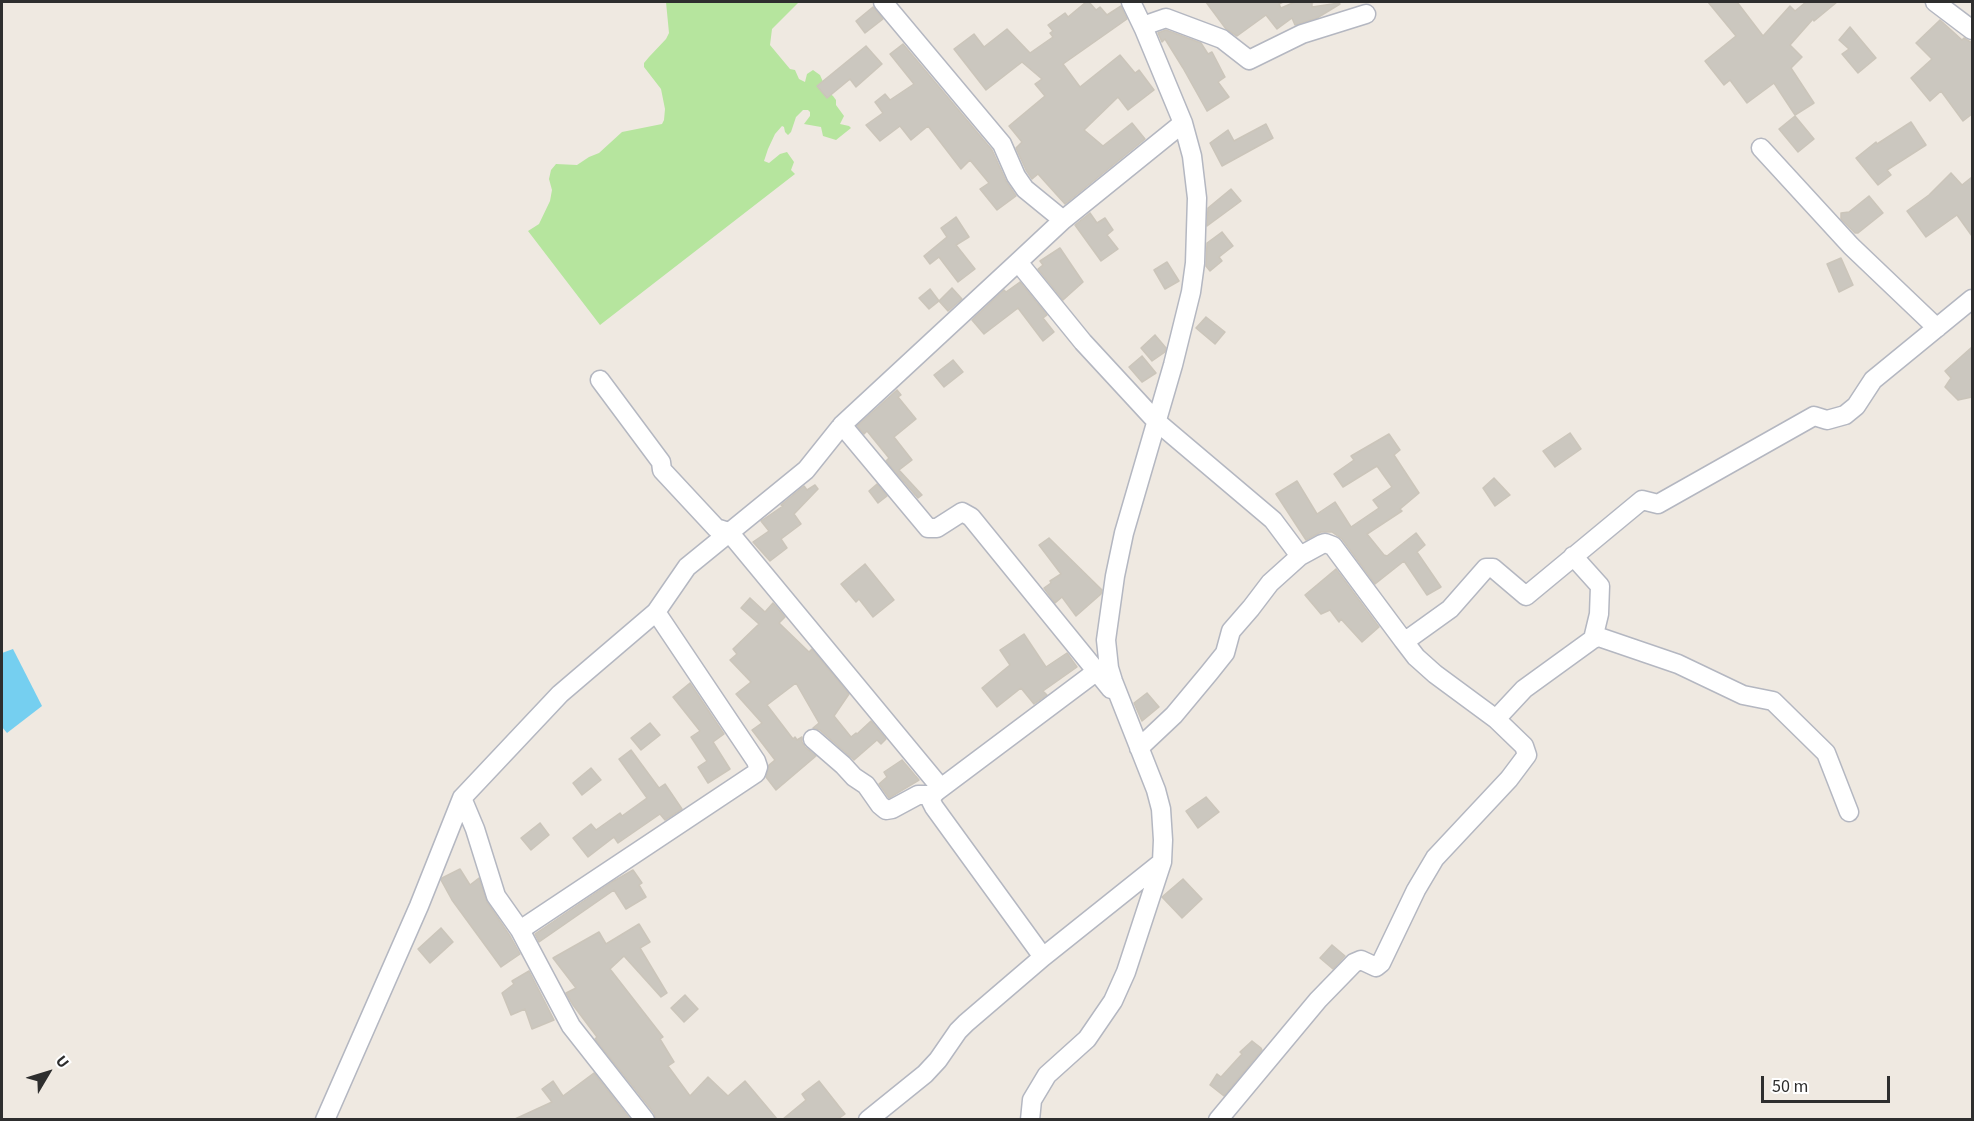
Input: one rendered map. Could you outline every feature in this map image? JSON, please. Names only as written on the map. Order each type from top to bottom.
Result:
[{"type":"street","points":[[883,2],[1002,144],[1016,176],[1025,189],[1063,220]]},
{"type":"street","points":[[1030,1119],[1032,1100],[1047,1075],[1087,1039],[1113,1002],[1126,972],[1162,862],[1161,809],[1156,790],[1109,668],[1106,640],[1110,604],[1124,533],[1173,365],[1191,292],[1195,263],[1197,198],[1192,156],[1183,123],[1131,2]]},
{"type":"street","points":[[1935,2],[1947,8],[1972,30]]},
{"type":"street","points":[[1143,26],[1166,18],[1221,39],[1249,60],[1302,34],[1366,14]]},
{"type":"street","points":[[325,1119],[419,906],[462,798],[560,694],[656,612],[687,567],[806,470],[842,425],[1063,220],[1183,123]]},
{"type":"street","points":[[1761,148],[1851,246],[1937,328]]},
{"type":"street","points":[[1018,262],[1083,342],[1156,421],[1274,520],[1300,556]]},
{"type":"street","points":[[1403,640],[1411,637],[1450,609],[1486,568],[1493,568],[1526,596],[1642,500],[1658,504],[1814,416],[1827,420],[1845,415],[1856,406],[1873,380],[1972,299]]},
{"type":"street","points":[[600,380],[662,462],[662,470],[716,528],[729,532],[937,791]]},
{"type":"street","points":[[842,425],[928,528],[937,528],[962,512],[971,517],[1120,699]]},
{"type":"street","points":[[1139,748],[1174,716],[1225,653],[1231,631],[1269,583],[1300,556],[1325,543],[1334,546],[1416,657],[1496,719],[1524,746],[1527,755],[1509,779],[1435,858],[1416,890],[1381,963],[1376,967],[1361,960],[1354,963],[1318,1000],[1218,1119]]},
{"type":"street","points":[[1573,556],[1600,586],[1599,614],[1593,639]]},
{"type":"street","points":[[520,930],[756,772],[758,766],[756,761],[656,612]]},
{"type":"street","points":[[1496,719],[1524,689],[1599,637],[1678,664],[1750,696],[1773,701],[1822,747],[1831,761],[1849,812]]},
{"type":"street","points":[[1043,957],[931,801],[937,791],[1097,671]]},
{"type":"street","points":[[813,739],[854,777],[866,785],[886,810],[918,795],[937,791]]},
{"type":"street","points":[[462,798],[476,829],[496,896],[520,930],[571,1026],[645,1119]]},
{"type":"street","points":[[868,1119],[925,1074],[958,1031],[1043,957],[1162,862]]},
{"type":"green space","points":[[666,2],[799,2],[772,29],[770,45],[790,69],[795,70],[799,79],[805,82],[807,74],[813,70],[820,75],[827,91],[836,100],[836,105],[844,116],[840,124],[851,128],[836,140],[823,136],[821,127],[804,124],[810,116],[808,110],[803,110],[796,117],[788,135],[782,126],[775,134],[764,161],[769,163],[780,154],[787,152],[794,162],[791,170],[795,174],[600,325],[528,231],[539,224],[550,201],[552,190],[549,179],[551,170],[556,164],[577,165],[599,153],[622,132],[662,124],[665,109],[661,89],[644,67],[644,63],[669,33]]},
{"type":"water","points":[[13,649],[42,706],[7,733],[2,727],[2,653]]},
{"type":"building","points":[[1089,2],[1096,10],[1100,7],[1107,15],[1121,6],[1127,19],[1063,64],[1080,87],[1120,55],[1135,73],[1139,70],[1154,90],[1128,110],[1118,97],[1084,130],[1103,146],[1132,123],[1145,139],[1065,204],[1038,174],[1032,179],[1016,148],[1022,142],[1009,126],[1045,96],[1035,84],[1042,79],[1022,62],[986,90],[954,49],[974,34],[984,47],[1007,29],[1030,53],[1053,37],[1050,33],[1053,31],[1048,25],[1065,13],[1068,17]]},
{"type":"building","points":[[1206,2],[1283,2],[1279,4],[1281,8],[1295,2],[1314,2],[1312,7],[1340,4],[1317,18],[1295,25],[1292,18],[1277,29],[1266,15],[1237,36],[1226,29]]},
{"type":"building","points":[[1708,2],[1737,2],[1763,36],[1790,6],[1795,11],[1806,2],[1837,2],[1814,21],[1813,19],[1790,45],[1802,57],[1791,68],[1814,103],[1795,115],[1774,83],[1747,103],[1730,80],[1724,85],[1705,61],[1736,36]]},
{"type":"building","points":[[873,7],[883,19],[865,33],[856,21]]},
{"type":"building","points":[[1940,20],[1962,40],[1964,38],[1972,43],[1972,114],[1963,121],[1941,91],[1930,101],[1911,78],[1932,59],[1916,43]]},
{"type":"building","points":[[1850,27],[1876,58],[1858,73],[1842,54],[1849,49],[1839,40]]},
{"type":"building","points":[[1166,30],[1201,43],[1208,54],[1212,52],[1225,77],[1218,82],[1229,97],[1207,111],[1165,39],[1162,42],[1158,33]]},
{"type":"building","points":[[903,44],[992,150],[1006,181],[1016,196],[997,210],[980,189],[989,183],[970,160],[961,169],[928,126],[911,140],[900,126],[880,141],[866,125],[883,113],[875,102],[885,94],[890,100],[914,84],[890,54]]},
{"type":"building","points":[[866,46],[882,64],[856,87],[850,79],[827,98],[817,86]]},
{"type":"building","points":[[1795,116],[1814,139],[1798,152],[1779,129]]},
{"type":"building","points":[[1911,122],[1926,145],[1887,170],[1891,175],[1878,185],[1856,158],[1876,142],[1877,144]]},
{"type":"building","points":[[1266,124],[1273,138],[1222,166],[1210,143],[1228,130],[1234,141]]},
{"type":"building","points":[[1951,173],[1962,185],[1972,177],[1972,236],[1957,215],[1926,237],[1907,211],[1929,195]]},
{"type":"building","points":[[1231,189],[1241,201],[1207,226],[1208,208]]},
{"type":"building","points":[[1869,196],[1883,213],[1855,233],[1841,219],[1841,213],[1849,212]]},
{"type":"building","points":[[1090,213],[1097,223],[1105,218],[1113,230],[1107,235],[1118,249],[1101,261],[1075,225]]},
{"type":"building","points":[[956,217],[969,237],[956,245],[975,269],[958,282],[939,257],[930,264],[924,256],[947,237],[941,228]]},
{"type":"building","points":[[1222,232],[1233,246],[1219,257],[1222,261],[1210,271],[1206,266],[1207,243]]},
{"type":"building","points":[[1060,248],[1083,282],[1063,300],[1038,269],[1043,265],[1040,261]]},
{"type":"building","points":[[1841,258],[1853,285],[1839,292],[1827,264]]},
{"type":"building","points":[[1167,262],[1179,281],[1165,289],[1154,270]]},
{"type":"building","points":[[1020,282],[1047,315],[1043,318],[1054,332],[1043,341],[1018,308],[984,334],[972,320],[1004,290],[1006,292]]},
{"type":"building","points":[[952,288],[962,299],[948,311],[939,301]]},
{"type":"building","points":[[930,289],[939,301],[929,309],[919,298]]},
{"type":"building","points":[[1206,317],[1225,332],[1215,344],[1196,328]]},
{"type":"building","points":[[1155,335],[1166,348],[1165,352],[1152,361],[1141,348]]},
{"type":"building","points":[[1972,347],[1972,397],[1958,400],[1945,387],[1951,378],[1945,371]]},
{"type":"building","points":[[1142,356],[1156,373],[1142,382],[1129,367]]},
{"type":"building","points":[[953,360],[963,372],[944,387],[934,375]]},
{"type":"building","points":[[897,390],[901,395],[898,397],[916,419],[894,437],[912,460],[899,470],[922,495],[918,498],[886,461],[889,458],[867,431],[864,434],[857,426]]},
{"type":"building","points":[[1570,433],[1581,449],[1555,467],[1543,451]]},
{"type":"building","points":[[1389,434],[1400,450],[1394,455],[1419,493],[1400,509],[1402,511],[1367,534],[1387,556],[1416,533],[1425,545],[1417,552],[1441,587],[1427,595],[1404,561],[1375,584],[1342,539],[1332,532],[1321,532],[1306,540],[1276,494],[1297,481],[1317,514],[1335,502],[1351,527],[1379,508],[1373,500],[1392,487],[1377,466],[1343,487],[1334,474],[1354,460],[1351,456]]},
{"type":"building","points":[[1494,478],[1510,495],[1495,506],[1483,488]]},
{"type":"building","points":[[877,484],[887,496],[878,503],[869,491]]},
{"type":"building","points":[[815,485],[818,489],[794,514],[801,524],[781,539],[787,548],[770,561],[753,542],[769,531],[761,521],[783,506],[781,505],[804,486],[807,490]]},
{"type":"building","points":[[1049,538],[1102,590],[1101,594],[1076,616],[1062,597],[1055,603],[1044,588],[1061,574],[1039,545]]},
{"type":"building","points":[[865,564],[894,600],[873,617],[859,599],[856,602],[841,584]]},
{"type":"building","points":[[1336,569],[1379,627],[1362,642],[1341,619],[1339,622],[1330,610],[1321,614],[1305,595]]},
{"type":"building","points":[[750,598],[765,612],[773,603],[785,617],[779,623],[809,652],[812,649],[849,694],[834,716],[851,737],[871,721],[886,739],[881,744],[877,740],[854,760],[820,730],[813,728],[819,723],[796,683],[767,705],[793,739],[795,737],[797,740],[802,737],[805,747],[816,756],[776,790],[766,777],[769,765],[775,760],[752,730],[762,723],[736,694],[751,682],[730,660],[737,654],[733,649],[759,624],[741,608]]},
{"type":"building","points":[[1024,634],[1046,667],[1067,653],[1077,667],[1043,691],[1047,695],[1034,704],[1021,688],[997,707],[982,688],[1010,665],[1000,650]]},
{"type":"building","points":[[690,683],[724,734],[713,742],[730,769],[708,783],[698,767],[707,761],[691,737],[700,731],[673,697]]},
{"type":"building","points":[[1147,693],[1159,707],[1142,721],[1134,703]]},
{"type":"building","points":[[650,723],[660,735],[641,750],[631,738]]},
{"type":"building","points":[[631,750],[659,788],[665,784],[682,809],[665,820],[660,814],[618,843],[614,837],[588,857],[573,838],[591,824],[596,830],[620,813],[622,816],[647,798],[619,759]]},
{"type":"building","points":[[902,760],[919,780],[889,798],[879,784],[887,777],[884,772]]},
{"type":"building","points":[[591,768],[601,780],[582,795],[573,783]]},
{"type":"building","points":[[1206,797],[1219,812],[1198,828],[1186,811]]},
{"type":"building","points":[[540,823],[549,835],[531,850],[521,838]]},
{"type":"building","points":[[460,869],[470,885],[479,878],[487,902],[520,954],[501,967],[452,900],[441,880]]},
{"type":"building","points":[[633,870],[642,883],[639,885],[646,897],[626,909],[614,890],[539,942],[535,934]]},
{"type":"building","points":[[1183,879],[1202,899],[1182,918],[1162,897]]},
{"type":"building","points":[[639,924],[650,942],[640,948],[667,993],[661,997],[624,956],[610,969],[663,1037],[660,1039],[674,1062],[668,1066],[690,1096],[708,1077],[728,1096],[745,1081],[777,1119],[656,1119],[654,1113],[595,1039],[597,1037],[566,993],[576,988],[553,958],[599,932],[606,944]]},
{"type":"building","points":[[441,928],[453,942],[430,963],[418,949]]},
{"type":"building","points":[[1332,945],[1345,956],[1333,969],[1320,958]]},
{"type":"building","points":[[529,971],[554,1020],[532,1029],[525,1009],[511,1015],[502,993],[514,984],[512,981]]},
{"type":"building","points":[[685,995],[698,1009],[684,1022],[671,1008]]},
{"type":"building","points":[[1252,1041],[1262,1050],[1224,1096],[1210,1085],[1217,1074],[1221,1077],[1242,1054],[1240,1052]]},
{"type":"building","points":[[594,1073],[630,1119],[515,1119],[552,1102],[542,1089],[553,1081],[563,1096]]},
{"type":"building","points":[[819,1081],[845,1114],[838,1119],[783,1119],[806,1100],[802,1094]]}]
